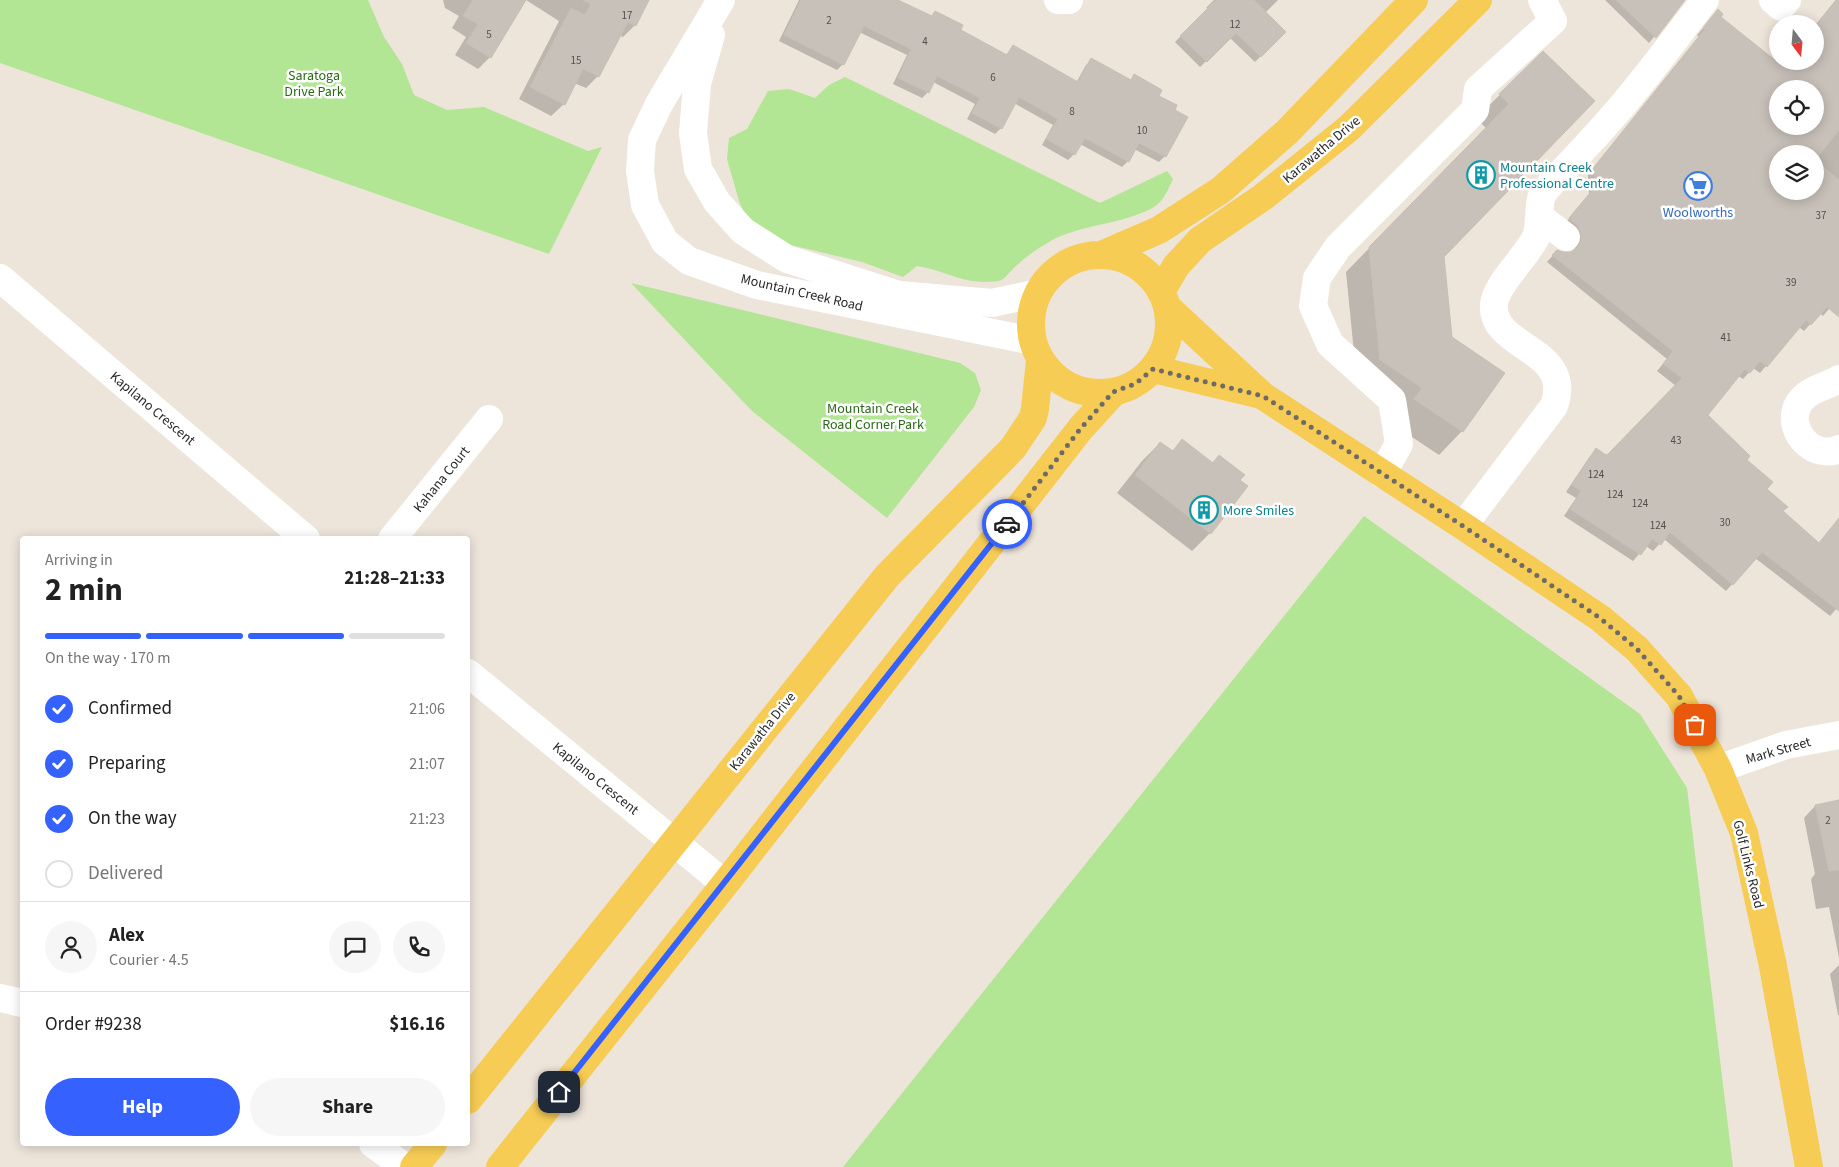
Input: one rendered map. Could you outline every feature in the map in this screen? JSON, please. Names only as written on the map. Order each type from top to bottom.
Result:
[{"type":"main road","points":[[1101,255],[1120,258],[1137,266],[1151,277],[1164,299],[1169,328],[1164,350],[1153,369],[1135,384],[1113,392],[1092,393],[1071,387],[1053,376],[1036,350],[1031,325],[1033,308],[1038,293],[1049,278],[1064,265],[1082,258],[1101,255],[1159,230],[1221,190],[1287,132],[1414,0]]},
{"type":"main road","name":"Karawatha Drive","points":[[1164,299],[1176,266],[1200,240],[1263,197],[1348,128],[1478,0]]},
{"type":"main road","name":"Golf Links Road","points":[[1164,299],[1263,396],[1600,618],[1637,649],[1679,696],[1718,769],[1744,832],[1773,966],[1809,1167]]},
{"type":"main road","name":"Karawatha Drive","points":[[470,1097],[673,841],[887,576],[1013,448],[1032,418],[1036,401],[1036,350]]},
{"type":"main road","name":"Golf Links Road","points":[[1153,369],[1263,396]]},
{"type":"main road","points":[[500,1167],[725,884],[1081,428],[1113,392]]},
{"type":"main road","points":[[414,1167],[431,1146]]},
{"type":"street","name":"Mountain Creek Road","points":[[721,0],[697,84],[693,133],[698,169],[718,202],[743,231],[787,259],[899,295],[992,302],[1038,293]]},
{"type":"street","name":"Mountain Creek Road","points":[[721,0],[659,104],[642,140],[640,172],[645,206],[665,242],[689,261],[757,285],[1036,350]]},
{"type":"street","points":[[1058,0],[1069,0]]},
{"type":"street","points":[[1382,474],[1398,444],[1392,400],[1330,344],[1313,306],[1317,278],[1338,248],[1475,110],[1478,89],[1553,21],[1542,0]]},
{"type":"street","points":[[1463,526],[1554,406],[1558,396],[1555,373],[1550,366],[1506,332],[1497,320],[1494,304],[1502,286],[1536,236],[1542,194],[1640,85],[1705,0]]},
{"type":"street","points":[[1773,0],[1781,7],[1787,0]]},
{"type":"street","points":[[1540,217],[1566,237]]},
{"type":"street","name":"Kapilano Crescent","points":[[0,278],[302,536]]},
{"type":"street","points":[[1839,379],[1806,395],[1799,404],[1795,414],[1799,435],[1806,444],[1825,452],[1839,449]]},
{"type":"street","name":"Kahana Court","points":[[394,536],[489,419]]},
{"type":"street","name":"Kapilano Crescent","points":[[470,675],[725,884]]},
{"type":"street","name":"Mark Street","points":[[1718,769],[1786,745],[1839,735]]},
{"type":"street","points":[[0,998],[20,1003]]},
{"type":"street","points":[[376,1146],[405,1167]]},
{"type":"green space","name":"Saratoga Drive Park","points":[[0,0],[368,0],[384,37],[402,64],[414,95],[447,110],[484,107],[588,151],[602,147],[549,254],[0,63]]},
{"type":"green space","points":[[845,77],[1100,203],[1167,171],[1173,179],[1163,198],[1154,207],[1129,218],[1074,231],[1061,236],[1033,252],[1003,279],[998,281],[966,280],[917,266],[903,277],[862,262],[774,241],[746,217],[739,201],[727,159],[729,138],[747,129],[768,91],[789,89],[815,98],[829,85]]},
{"type":"green space","name":"Mountain Creek Road Corner Park","points":[[631,283],[960,363],[975,373],[981,390],[974,407],[887,518],[752,411]]},
{"type":"green space","points":[[1364,516],[1640,714],[1687,788],[1733,1167],[843,1167]]},
{"type":"building","points":[[473,0],[526,0],[491,58],[466,43],[478,24],[463,16]]},
{"type":"building","points":[[583,0],[649,0],[636,26],[628,22],[599,77],[583,69],[565,105],[530,87],[571,8],[585,15],[591,4]]},
{"type":"building","points":[[801,0],[898,0],[932,16],[935,11],[963,25],[961,30],[1007,55],[1013,45],[1078,82],[1091,58],[1131,80],[1134,74],[1162,90],[1159,96],[1177,105],[1175,110],[1188,117],[1166,157],[1139,143],[1129,162],[1085,138],[1075,155],[1046,139],[1058,119],[1019,97],[1002,129],[972,113],[980,98],[937,76],[929,93],[898,78],[911,49],[864,26],[844,65],[784,35]]},
{"type":"building","points":[[1216,0],[1254,0],[1286,32],[1261,57],[1236,33],[1207,62],[1180,36]]},
{"type":"building","points":[[1616,0],[1685,0],[1656,38]]},
{"type":"building","points":[[1836,0],[1839,0],[1839,130],[1824,149],[1824,145],[1769,145],[1769,200],[1824,200],[1824,168],[1839,180],[1839,317],[1827,307],[1811,325],[1806,320],[1767,367],[1760,361],[1750,373],[1745,369],[1708,415],[1750,456],[1747,460],[1773,482],[1767,489],[1788,507],[1783,511],[1819,543],[1839,518],[1839,611],[1762,552],[1733,585],[1670,532],[1661,545],[1652,539],[1641,555],[1570,509],[1581,491],[1572,485],[1596,448],[1606,455],[1608,454],[1682,378],[1663,364],[1673,351],[1552,255],[1557,250],[1571,252],[1579,246],[1581,232],[1577,225],[1569,218],[1596,186],[1594,167],[1705,29],[1703,28],[1718,9],[1723,14],[1721,17],[1769,55],[1769,70],[1824,70],[1824,15]]},
{"type":"building","name":"Mountain Creek Professional Centre","points":[[1543,51],[1595,101],[1444,257],[1452,337],[1505,373],[1463,432],[1414,399],[1422,388],[1380,360],[1369,247],[1509,104],[1499,94]]},
{"type":"building","name":"More Smiles","points":[[1182,439],[1213,463],[1219,455],[1245,475],[1240,480],[1248,486],[1211,534],[1135,475],[1160,442],[1173,451]]},
{"type":"building","points":[[1839,800],[1839,870],[1829,871],[1815,805]]},
{"type":"way so far","points":[[1007,524],[1081,428],[1113,392],[1135,384],[1153,369],[1263,396],[1600,618],[1637,649],[1679,696],[1695,725]]},
{"type":"place","name":"Mountain Creek Professional Centre","points":[[1481,175]]},
{"type":"place","name":"Woolworths","points":[[1698,186]]},
{"type":"place","name":"More Smiles","points":[[1204,510]]},
{"type":"route","points":[[559,1092],[725,884],[1007,524]]}]
